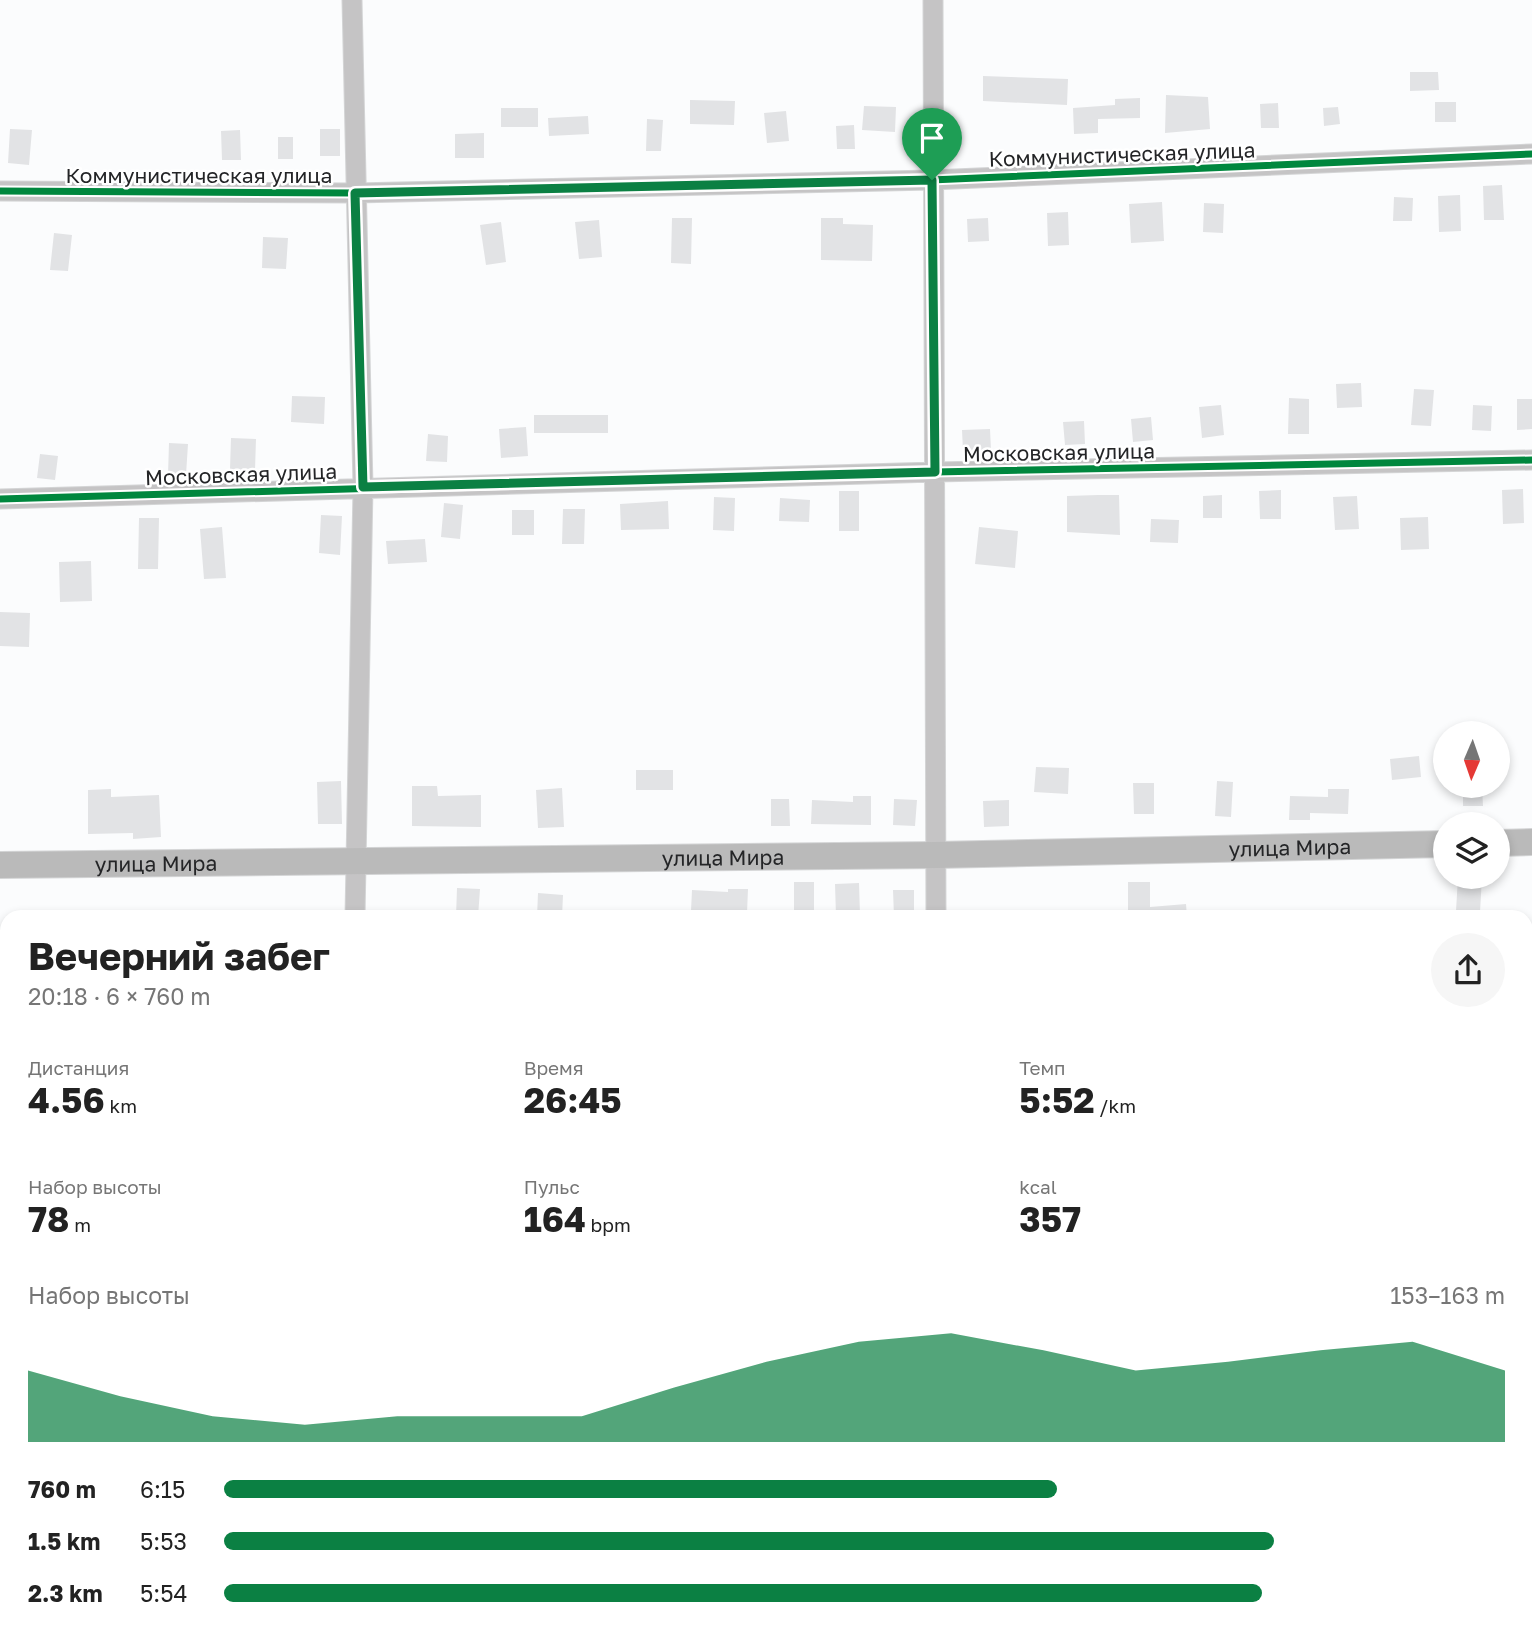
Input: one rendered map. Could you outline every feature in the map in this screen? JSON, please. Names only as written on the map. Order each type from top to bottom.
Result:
[{"type":"street","points":[[352,0],[363,487],[355,910]]},
{"type":"street","points":[[933,0],[936,910]]},
{"type":"street","name":"Коммунистическая улица","points":[[0,191],[355,193],[932,180],[1532,154]]},
{"type":"street","name":"Московская улица","points":[[0,499],[935,472],[1532,460]]},
{"type":"street","points":[[1510,843],[1532,842]]},
{"type":"street","name":"улица Мира","points":[[0,865],[936,855],[1433,844]]},
{"type":"building","points":[[1410,72],[1438,72],[1439,90],[1410,91]]},
{"type":"building","points":[[983,76],[1068,79],[1067,105],[983,101]]},
{"type":"building","points":[[1166,95],[1208,97],[1210,129],[1165,133]]},
{"type":"building","points":[[1140,98],[1140,118],[1098,119],[1098,133],[1074,134],[1073,108],[1115,105],[1115,99]]},
{"type":"building","points":[[690,100],[735,101],[734,125],[690,124]]},
{"type":"building","points":[[1435,102],[1456,102],[1456,122],[1435,122]]},
{"type":"building","points":[[1278,103],[1279,128],[1261,128],[1260,104]]},
{"type":"building","points":[[864,106],[896,107],[895,132],[862,130]]},
{"type":"building","points":[[1338,107],[1340,124],[1324,126],[1323,108]]},
{"type":"building","points":[[501,108],[538,108],[538,127],[501,127]]},
{"type":"building","points":[[786,111],[789,141],[767,143],[764,113]]},
{"type":"building","points":[[588,116],[589,134],[549,136],[548,118]]},
{"type":"building","points":[[647,119],[663,120],[661,151],[646,151]]},
{"type":"building","points":[[854,125],[855,149],[837,149],[836,126]]},
{"type":"building","points":[[10,129],[32,130],[29,165],[8,163]]},
{"type":"building","points":[[320,129],[340,129],[340,156],[320,156]]},
{"type":"building","points":[[240,130],[241,160],[222,160],[221,131]]},
{"type":"building","points":[[484,133],[484,158],[455,158],[455,134]]},
{"type":"building","points":[[278,137],[293,137],[293,159],[278,159]]},
{"type":"building","points":[[1502,185],[1504,220],[1484,220],[1483,186]]},
{"type":"building","points":[[1460,195],[1461,231],[1439,232],[1438,196]]},
{"type":"building","points":[[1394,197],[1413,198],[1412,221],[1393,221]]},
{"type":"building","points":[[1162,202],[1164,241],[1131,243],[1129,204]]},
{"type":"building","points":[[1204,203],[1224,204],[1223,233],[1203,232]]},
{"type":"building","points":[[1068,212],[1069,245],[1048,246],[1047,213]]},
{"type":"building","points":[[672,218],[692,218],[691,264],[671,263]]},
{"type":"building","points":[[821,218],[843,218],[843,224],[873,225],[872,261],[821,260]]},
{"type":"building","points":[[988,218],[989,241],[968,242],[967,219]]},
{"type":"building","points":[[599,220],[602,257],[579,259],[575,222]]},
{"type":"building","points":[[501,222],[506,262],[486,265],[480,225]]},
{"type":"building","points":[[54,233],[72,235],[68,271],[50,270]]},
{"type":"building","points":[[263,237],[288,238],[286,269],[262,268]]},
{"type":"building","points":[[1361,383],[1362,407],[1337,408],[1336,384]]},
{"type":"building","points":[[1414,389],[1434,390],[1431,426],[1411,425]]},
{"type":"building","points":[[292,396],[325,397],[324,424],[291,422]]},
{"type":"building","points":[[1289,398],[1309,399],[1309,434],[1288,434]]},
{"type":"building","points":[[1517,399],[1532,399],[1532,429],[1517,430]]},
{"type":"building","points":[[1221,405],[1224,435],[1202,438],[1199,407]]},
{"type":"building","points":[[1473,405],[1492,406],[1491,431],[1472,430]]},
{"type":"building","points":[[534,415],[608,415],[608,433],[534,433]]},
{"type":"building","points":[[1151,417],[1153,440],[1133,442],[1131,419]]},
{"type":"building","points":[[1084,421],[1085,444],[1065,445],[1063,422]]},
{"type":"building","points":[[526,427],[528,456],[501,458],[499,429]]},
{"type":"building","points":[[990,429],[991,450],[963,451],[962,430]]},
{"type":"building","points":[[428,434],[448,436],[447,462],[426,461]]},
{"type":"building","points":[[231,438],[256,439],[255,470],[230,469]]},
{"type":"building","points":[[169,443],[188,444],[186,475],[168,475]]},
{"type":"building","points":[[40,454],[58,456],[55,480],[37,478]]},
{"type":"building","points":[[1523,489],[1524,523],[1503,524],[1502,490]]},
{"type":"building","points":[[1281,490],[1281,519],[1260,519],[1259,491]]},
{"type":"building","points":[[839,491],[859,491],[859,531],[839,531]]},
{"type":"building","points":[[1119,495],[1120,535],[1067,532],[1067,496]]},
{"type":"building","points":[[1222,495],[1222,518],[1203,518],[1203,496]]},
{"type":"building","points":[[1357,496],[1359,529],[1335,530],[1333,497]]},
{"type":"building","points":[[714,497],[735,498],[734,531],[713,530]]},
{"type":"building","points":[[780,498],[810,500],[809,522],[779,521]]},
{"type":"building","points":[[668,501],[669,529],[621,530],[620,504]]},
{"type":"building","points":[[444,503],[463,505],[460,539],[441,537]]},
{"type":"building","points":[[563,509],[585,509],[584,544],[562,544]]},
{"type":"building","points":[[512,510],[534,510],[534,535],[512,535]]},
{"type":"building","points":[[321,515],[342,516],[340,555],[319,553]]},
{"type":"building","points":[[1428,517],[1429,549],[1401,550],[1400,518]]},
{"type":"building","points":[[139,518],[159,518],[158,569],[138,569]]},
{"type":"building","points":[[1151,519],[1179,520],[1178,543],[1150,542]]},
{"type":"building","points":[[222,527],[226,578],[204,579],[200,529]]},
{"type":"building","points":[[979,527],[1018,531],[1015,568],[975,564]]},
{"type":"building","points":[[425,539],[427,562],[388,564],[386,541]]},
{"type":"building","points":[[91,561],[92,601],[60,602],[59,562]]},
{"type":"building","points":[[0,612],[30,613],[29,647],[0,646]]},
{"type":"building","points":[[1419,756],[1421,777],[1392,780],[1390,759]]},
{"type":"building","points":[[1036,767],[1069,768],[1068,794],[1034,792]]},
{"type":"building","points":[[636,770],[673,770],[673,790],[636,790]]},
{"type":"building","points":[[341,781],[342,824],[318,824],[317,782]]},
{"type":"building","points":[[1217,781],[1233,782],[1231,817],[1215,816]]},
{"type":"building","points":[[1133,783],[1154,783],[1154,814],[1134,814]]},
{"type":"building","points":[[412,786],[437,786],[438,796],[481,795],[481,827],[412,826]]},
{"type":"building","points":[[562,788],[564,827],[538,828],[536,790]]},
{"type":"building","points":[[111,789],[111,797],[159,795],[161,837],[133,839],[133,833],[88,834],[88,790]]},
{"type":"building","points":[[1328,789],[1349,789],[1348,814],[1310,813],[1310,820],[1289,820],[1290,796],[1328,797]]},
{"type":"building","points":[[853,796],[871,796],[871,825],[811,824],[812,800],[853,802]]},
{"type":"building","points":[[1463,798],[1483,798],[1483,806],[1463,806]]},
{"type":"building","points":[[771,799],[789,799],[790,826],[771,826]]},
{"type":"building","points":[[894,799],[917,800],[915,826],[893,825]]},
{"type":"building","points":[[1009,800],[1009,826],[984,827],[983,801]]},
{"type":"building","points":[[794,882],[814,882],[814,910],[794,910]]},
{"type":"building","points":[[1128,882],[1150,882],[1150,907],[1186,904],[1186,910],[1128,910]]},
{"type":"building","points":[[859,883],[860,910],[836,910],[835,884]]},
{"type":"building","points":[[457,888],[480,889],[478,910],[456,910]]},
{"type":"building","points":[[728,889],[748,889],[747,910],[691,910],[692,890],[728,892]]},
{"type":"building","points":[[1457,889],[1481,889],[1480,910],[1456,910]]},
{"type":"building","points":[[893,890],[914,890],[914,910],[894,910]]},
{"type":"building","points":[[538,893],[563,895],[562,910],[537,910]]},
{"type":"cycle path","points":[[0,191],[355,193],[931,180],[1532,154]]},
{"type":"cycle path","points":[[0,499],[935,472],[1532,460]]},
{"type":"route","points":[[932,180],[935,472],[363,487],[355,193],[932,180]]}]
